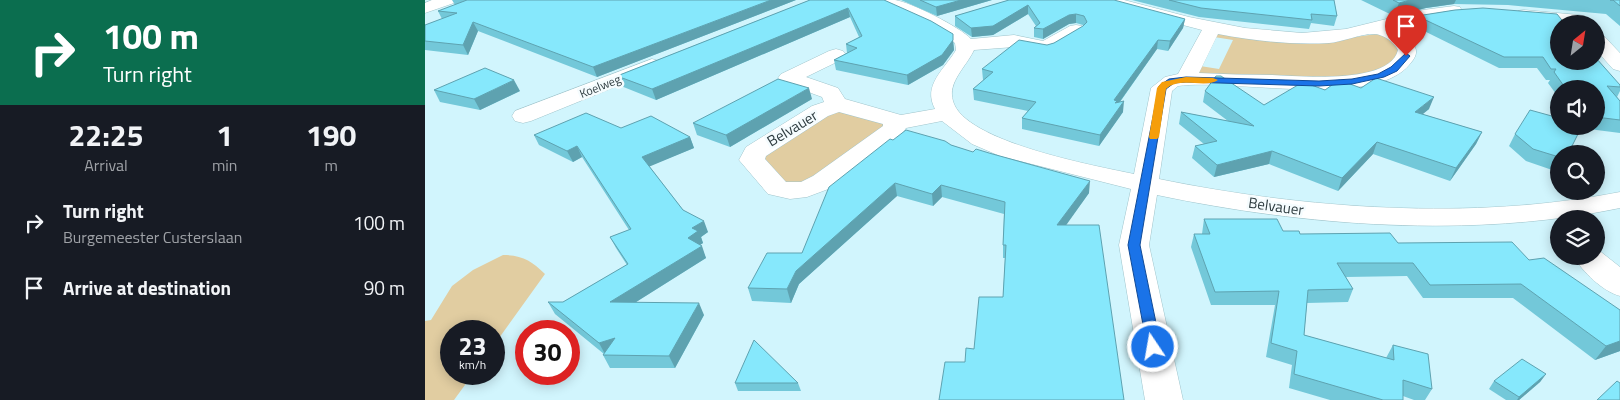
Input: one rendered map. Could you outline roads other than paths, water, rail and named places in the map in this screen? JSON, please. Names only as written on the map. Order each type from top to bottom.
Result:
[{"type":"street","points":[[425,8],[448,0]]},
{"type":"street","points":[[836,55],[788,78],[830,92],[837,105],[851,107],[892,120],[895,123],[947,113],[941,92],[942,84],[964,55],[965,45],[960,37],[883,0]]},
{"type":"street","points":[[1105,0],[1212,28],[1257,35],[1296,38],[1344,36],[1435,13],[1467,11]]},
{"type":"street","points":[[1561,0],[1575,15]]},
{"type":"street","points":[[1510,13],[1550,18]]},
{"type":"street","points":[[935,24],[962,16]]},
{"type":"street","points":[[1186,79],[1212,28]]},
{"type":"street","points":[[1164,400],[1134,245],[1162,88],[1172,81],[1186,79],[1326,84],[1381,76],[1401,63],[1407,50],[1405,44],[1399,39],[1377,28]]},
{"type":"street","points":[[965,45],[1014,41],[1046,47],[1076,30]]},
{"type":"street","points":[[1605,48],[1620,65]]},
{"type":"street","name":"Koelweg","points":[[523,116],[669,58]]},
{"type":"street","name":"Belvauer","points":[[837,105],[820,111],[755,152],[752,160],[777,188],[789,191],[815,186],[890,134],[894,129],[895,123]]},
{"type":"street","name":"Belvauer","points":[[947,113],[970,133],[1003,150],[1145,186],[1314,211],[1550,222]]},
{"type":"street","name":"Belvauer","points":[[1579,210],[1620,200]]},
{"type":"street","points":[[1598,265],[1620,285]]}]
